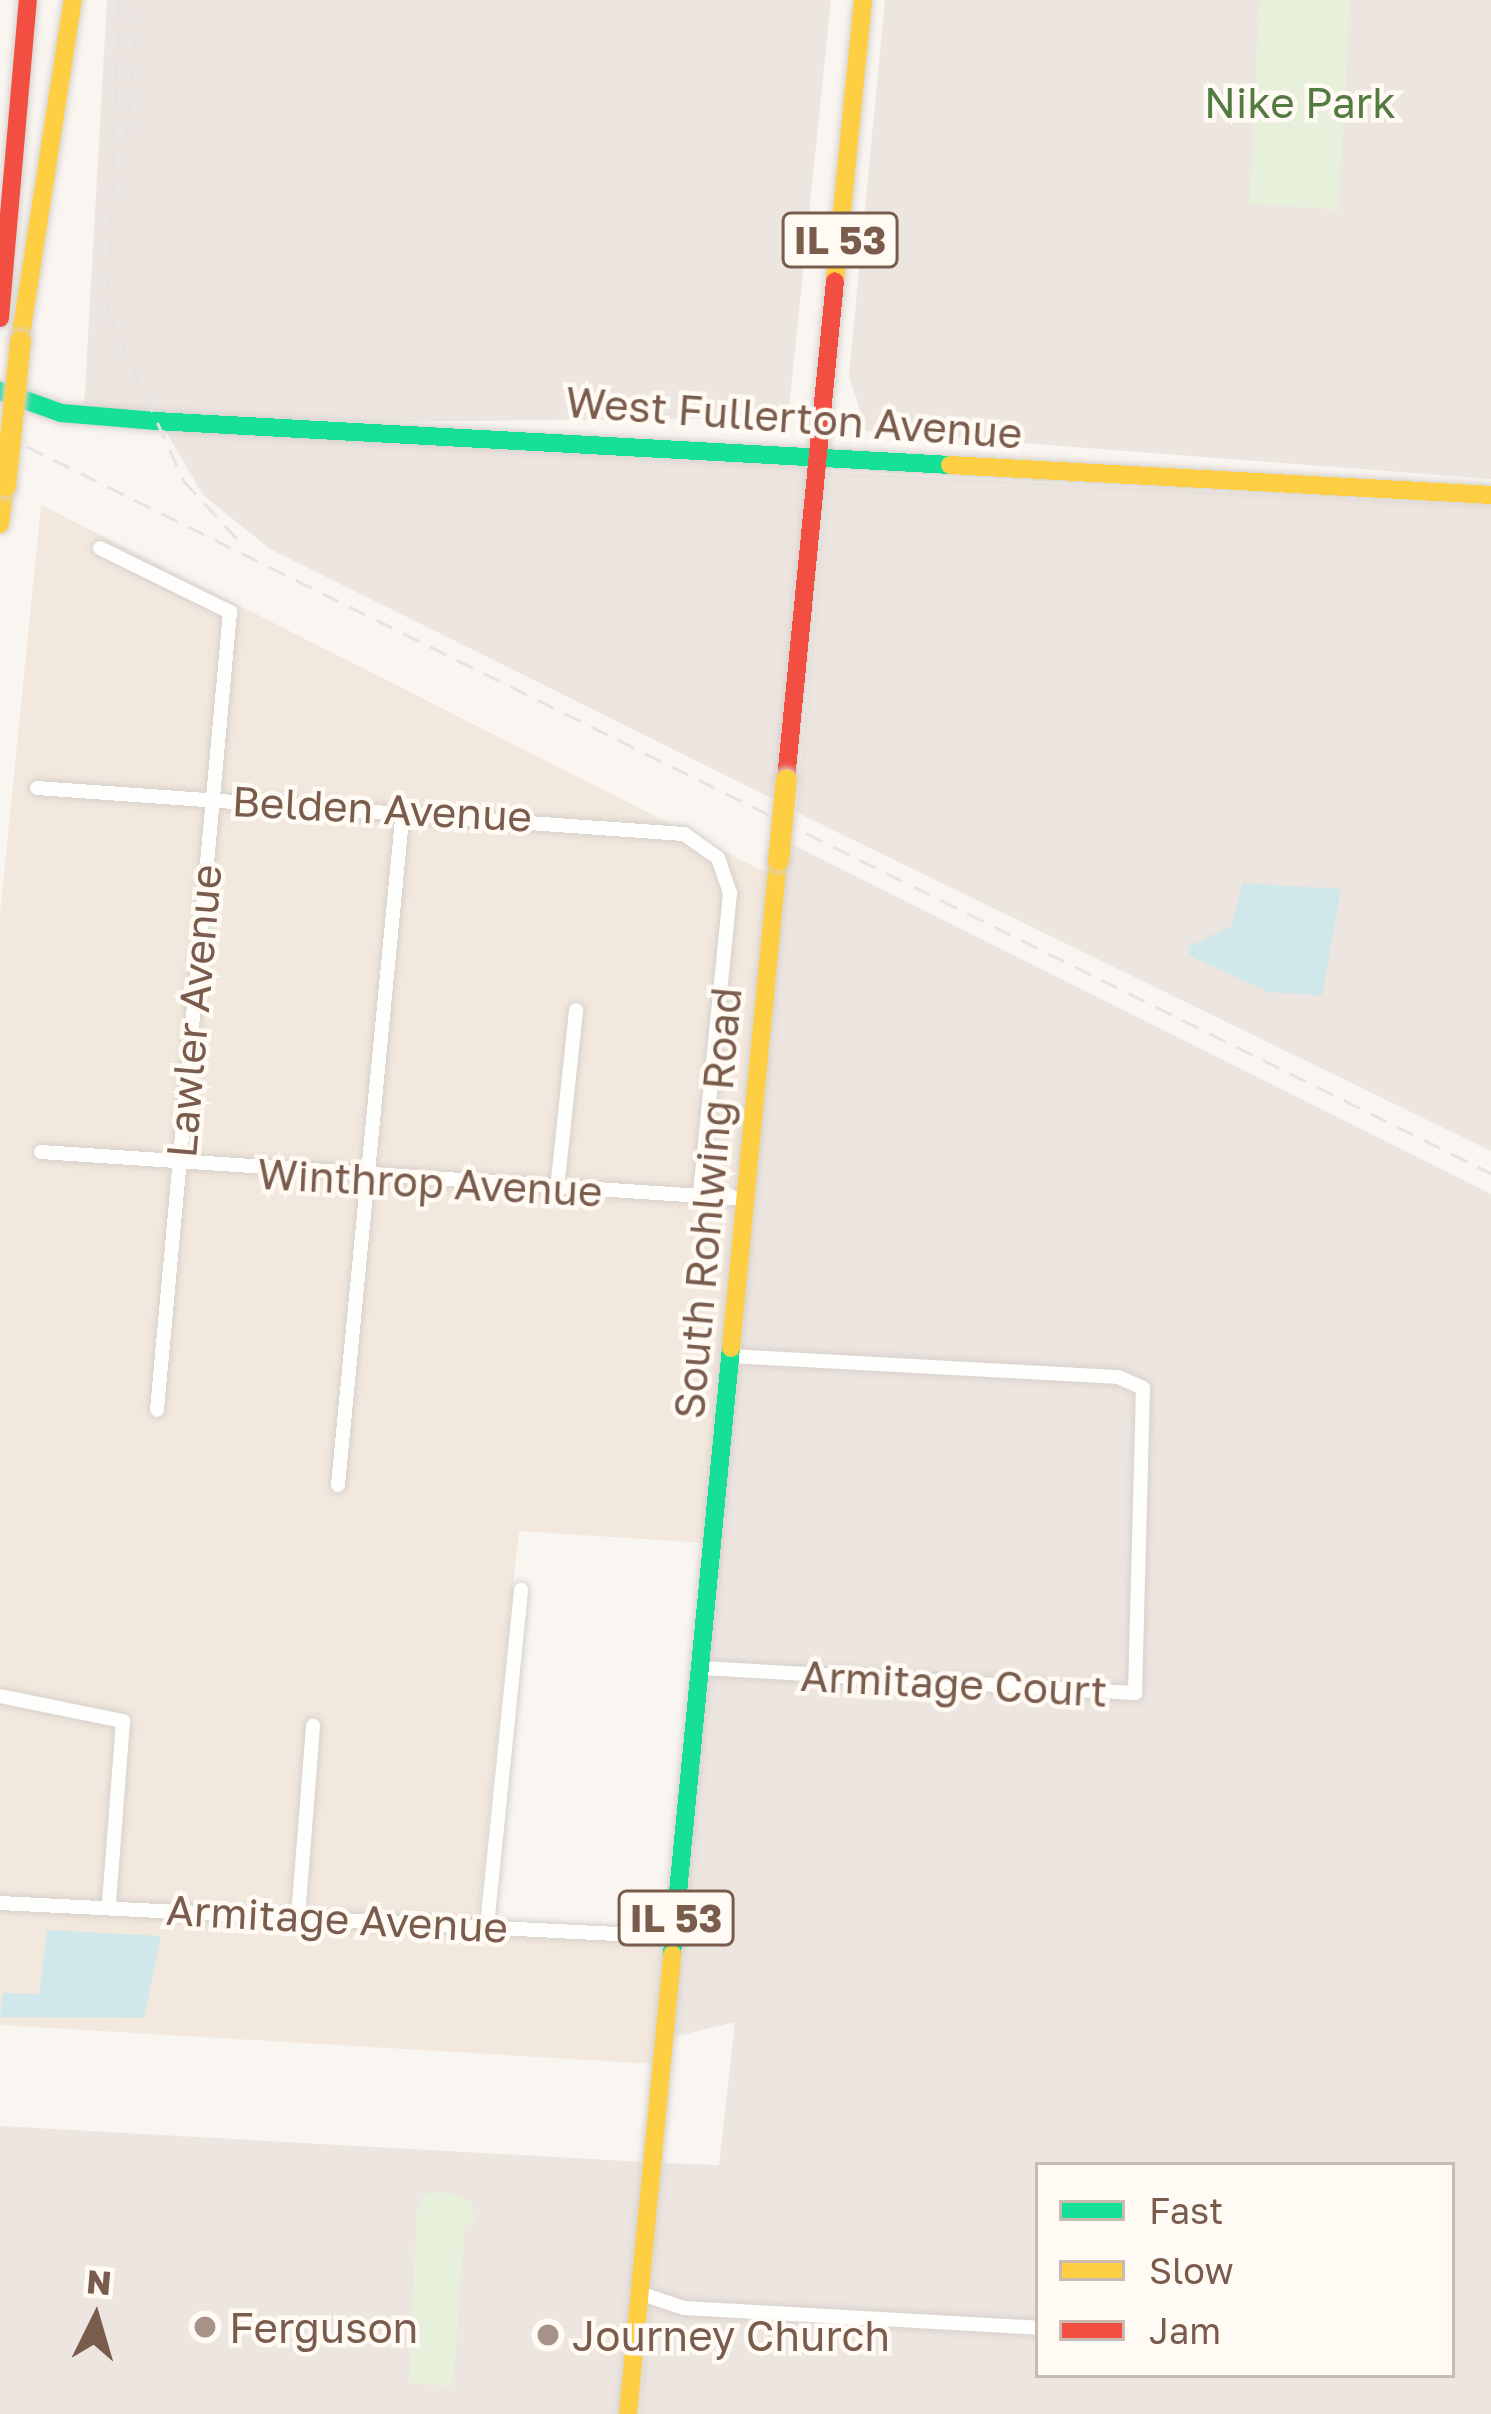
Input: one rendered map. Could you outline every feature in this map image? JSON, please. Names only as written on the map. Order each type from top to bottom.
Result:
[{"type":"main road","points":[[0,318],[28,0]]},
{"type":"main road","points":[[0,524],[20,340],[73,0]]},
{"type":"main road","name":"South Rohlwing Road","points":[[628,2414],[863,0]]},
{"type":"main road","name":"West Fullerton Avenue","points":[[0,391],[91,417],[1491,495]]},
{"type":"street","name":"Lawler Avenue","points":[[100,548],[230,612],[157,1410]]},
{"type":"street","name":"Belden Avenue","points":[[37,788],[642,824],[718,857],[730,893],[700,1196]]},
{"type":"street","points":[[338,1485],[403,809]]},
{"type":"street","points":[[557,1189],[577,1010]]},
{"type":"street","name":"Winthrop Avenue","points":[[41,1152],[178,1168],[367,1181],[747,1198]]},
{"type":"street","name":"Armitage Court","points":[[701,1668],[1135,1693],[1143,1388],[1118,1377],[732,1356]]},
{"type":"street","points":[[487,1926],[520,1590]]},
{"type":"street","points":[[0,1696],[122,1720],[109,1905]]},
{"type":"street","points":[[298,1917],[313,1726]]},
{"type":"street","name":"Armitage Avenue","points":[[0,1903],[675,1936]]},
{"type":"street","points":[[640,2293],[683,2308],[1035,2328]]},
{"type":"shaded area","points":[[107,0],[831,0],[788,418],[361,422],[84,409]]},
{"type":"shaded area","points":[[885,0],[1260,0],[1250,203],[1338,209],[1350,0],[1491,0],[1491,479],[866,431],[849,375]]},
{"type":"shaded area","points":[[165,430],[810,468],[775,800],[270,549],[203,495]]},
{"type":"shaded area","points":[[828,472],[1491,506],[1491,1151],[796,812]]},
{"type":"shaded area","points":[[41,505],[767,873],[707,1543],[519,1531],[476,1933],[667,1943],[656,2064],[0,2025],[0,913]]},
{"type":"shaded area","points":[[789,843],[1491,1194],[1491,2414],[640,2414],[661,2163],[719,2165],[735,2022],[673,2037]]},
{"type":"shaded area","points":[[0,2126],[645,2162],[621,2414],[0,2414]]},
{"type":"green space","name":"Nike Park","points":[[1260,0],[1350,0],[1339,209],[1249,204]]},
{"type":"green space","points":[[448,2192],[471,2202],[474,2223],[465,2224],[453,2386],[409,2383],[417,2210],[425,2194]]},
{"type":"water","points":[[1243,883],[1341,889],[1322,996],[1269,992],[1190,956],[1188,947],[1231,926]]},
{"type":"water","points":[[47,1930],[161,1936],[144,2018],[0,2017],[3,1993],[39,1994]]},
{"type":"railway","points":[[119,0],[108,313],[184,481],[240,542]]},
{"type":"railway","points":[[127,139],[138,12]]},
{"type":"railway","points":[[0,433],[1491,1173]]},
{"type":"traffic: fast","points":[[0,391],[61,413],[156,421],[950,465]]},
{"type":"traffic: fast","points":[[672,1954],[731,1348]]},
{"type":"traffic: slow","points":[[20,341],[73,0]]},
{"type":"traffic: slow","points":[[835,281],[863,0]]},
{"type":"traffic: slow","points":[[5,486],[20,341]]},
{"type":"traffic: slow","points":[[950,465],[1491,495]]},
{"type":"traffic: slow","points":[[0,524],[5,486]]},
{"type":"traffic: slow","points":[[778,860],[786,779]]},
{"type":"traffic: slow","points":[[731,1348],[778,860]]},
{"type":"traffic: slow","points":[[628,2414],[672,1954]]},
{"type":"traffic: jam","points":[[0,318],[28,0]]},
{"type":"traffic: jam","points":[[786,779],[835,281]]},
{"type":"place","name":"Ferguson","points":[[205,2327]]},
{"type":"place","name":"Journey Church","points":[[548,2335]]}]
